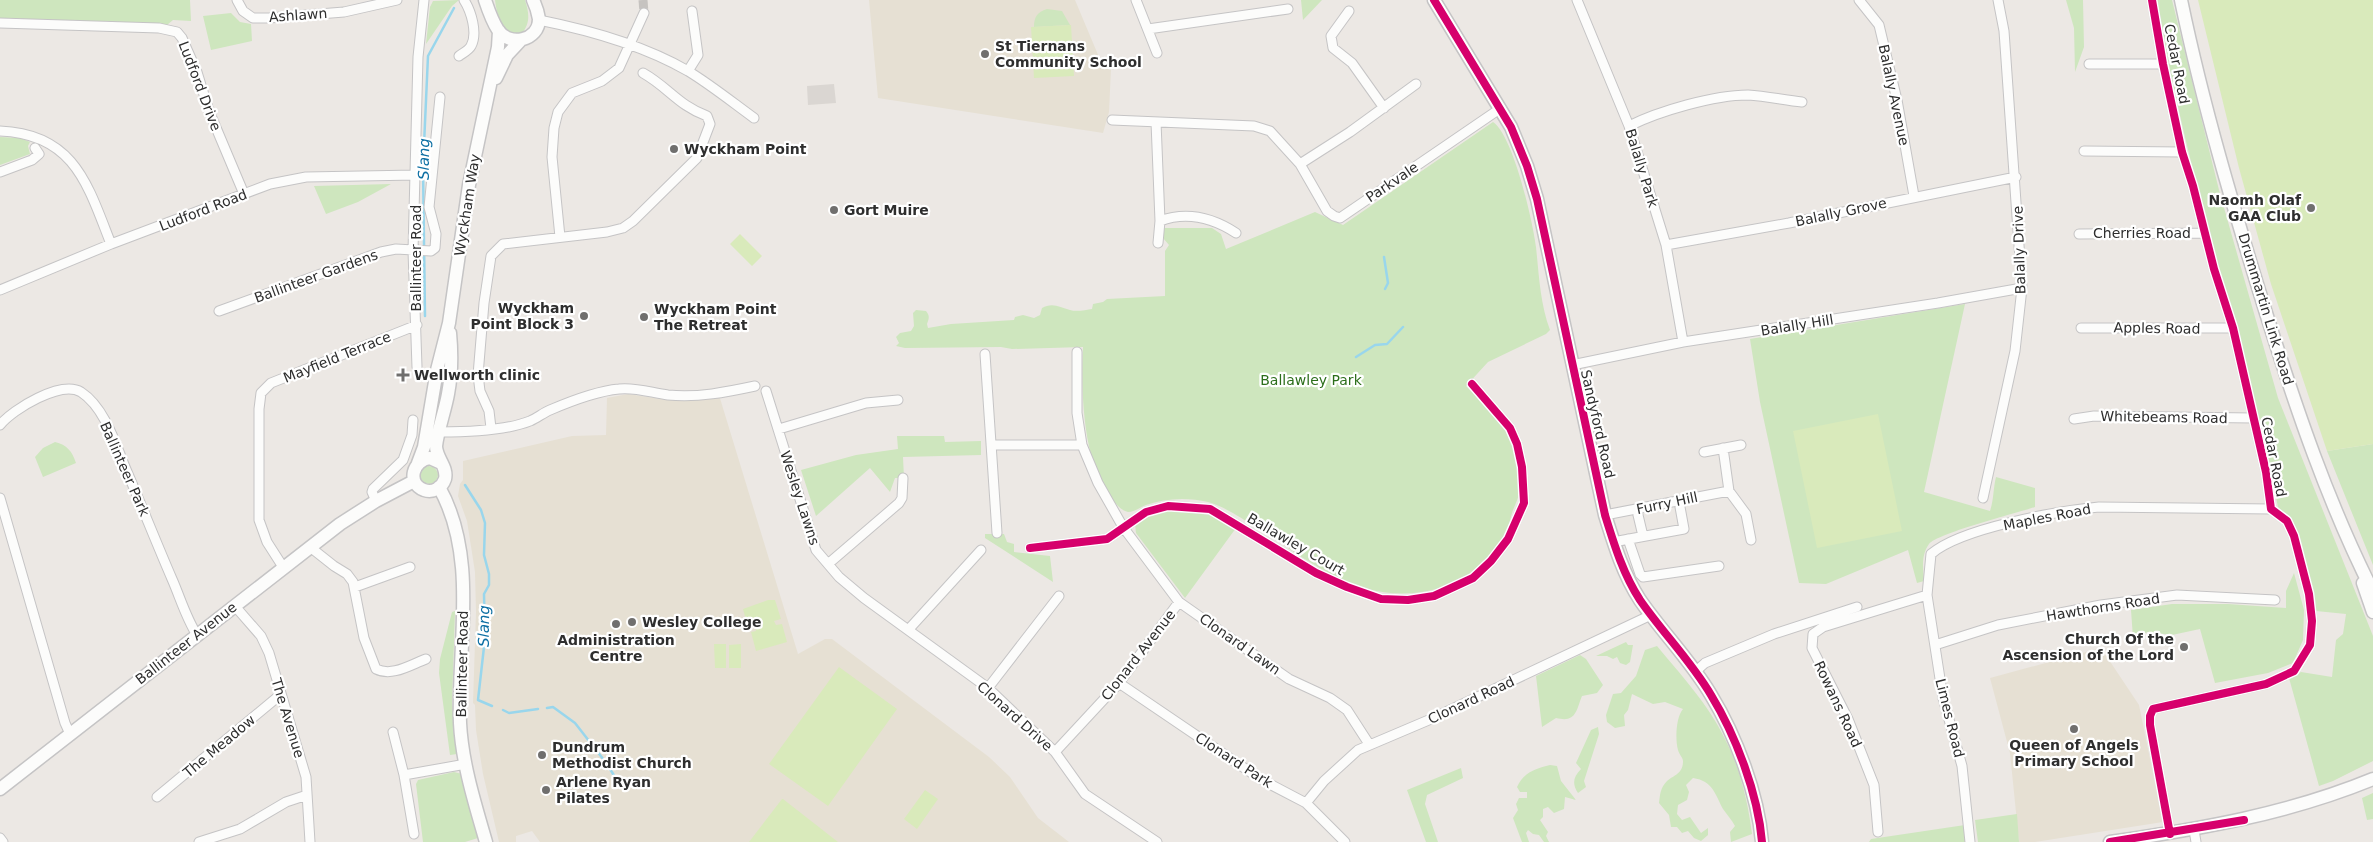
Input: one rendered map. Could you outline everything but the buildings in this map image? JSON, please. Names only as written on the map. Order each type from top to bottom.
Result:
[{"type":"main road","points":[[485,0],[498,31],[508,38],[520,40]]},
{"type":"main road","points":[[533,0],[539,20]]},
{"type":"main road","name":"Sandyford Road","points":[[1434,0],[1501,108],[1519,145],[1537,199],[1605,515],[1613,542],[1630,581],[1651,615],[1711,695],[1730,734],[1750,785],[1764,839]]},
{"type":"main road","name":"Drummartin Link Road","points":[[2181,0],[2228,190],[2290,387],[2330,500],[2354,555],[2373,592]]},
{"type":"main road","name":"Wyckham Way","points":[[490,89],[507,55],[520,40],[537,29],[539,20]]},
{"type":"main road","name":"Wyckham Way","points":[[418,463],[424,446],[437,370],[450,323],[469,185],[498,47],[498,31]]},
{"type":"main road","name":"Wyckham Way","points":[[441,463],[437,455],[436,446],[452,364],[450,323]]},
{"type":"main road","points":[[430,458],[441,463],[446,476],[439,487],[431,491],[424,490],[414,481],[413,472],[418,463],[430,458]]},
{"type":"main road","name":"Ballinteer Avenue","points":[[0,789],[310,546],[376,501],[414,481]]},
{"type":"main road","name":"Ballinteer Road","points":[[439,487],[452,516],[462,566],[460,725],[466,764],[486,842]]},
{"type":"main road","name":"Drummartin Link Road","points":[[2354,555],[2373,612]]},
{"type":"main road","points":[[2110,842],[2170,834],[2195,836],[2294,807],[2373,779]]},
{"type":"street","name":"Ashlawn","points":[[238,0],[243,11],[254,18],[280,18],[344,12],[397,0]]},
{"type":"street","name":"Ballinteer Road","points":[[417,367],[420,251],[416,175],[418,57],[424,0]]},
{"type":"street","points":[[459,56],[471,47],[474,36],[470,9],[464,0]]},
{"type":"street","points":[[1136,0],[1157,53]]},
{"type":"street","name":"Balally Park","points":[[1577,0],[1629,126],[1666,245],[1683,342]]},
{"type":"street","name":"Balally Avenue","points":[[1859,0],[1879,25],[1897,100],[1914,196]]},
{"type":"street","name":"Balally Drive","points":[[1982,498],[2014,351],[2022,288],[2016,177],[2004,31],[1998,0]]},
{"type":"street","name":"Cedar Road","points":[[2152,0],[2163,64],[2182,152],[2233,328],[2266,472],[2271,509],[2287,521],[2294,536],[2309,594],[2312,621],[2310,645],[2294,671],[2266,684],[2153,708],[2150,716],[2150,725],[2170,834]]},
{"type":"street","points":[[1148,29],[1288,9]]},
{"type":"street","points":[[688,71],[698,55],[692,11]]},
{"type":"street","points":[[1349,11],[1339,22],[1331,36],[1333,48],[1352,63],[1384,108]]},
{"type":"street","points":[[560,237],[552,157],[554,128],[558,112],[572,93],[602,81],[619,68],[628,44],[644,13]]},
{"type":"street","points":[[539,20],[558,23],[628,44],[688,71],[754,118]]},
{"type":"street","name":"Ludford Drive","points":[[0,23],[159,28],[177,32],[182,38],[209,111],[244,194]]},
{"type":"street","points":[[2089,64],[2163,64]]},
{"type":"street","points":[[491,428],[489,410],[480,391],[478,375],[484,302],[491,256],[503,244],[623,228],[698,158],[710,124],[707,116],[689,110],[657,80],[643,73]]},
{"type":"street","points":[[1300,164],[1350,132],[1416,84]]},
{"type":"street","points":[[1629,126],[1649,116],[1726,97],[1749,95],[1802,102]]},
{"type":"street","points":[[420,251],[431,251],[436,244],[436,234],[429,207],[440,97]]},
{"type":"street","name":"Parkvale","points":[[1112,120],[1254,126],[1270,132],[1300,164],[1328,211],[1340,218],[1501,108]]},
{"type":"street","points":[[1156,122],[1160,221],[1158,244]]},
{"type":"street","points":[[0,131],[35,137],[49,144],[80,170],[92,193],[111,244]]},
{"type":"street","points":[[0,172],[32,160],[39,154],[34,148]]},
{"type":"street","points":[[2084,150],[2182,152]]},
{"type":"street","name":"Ludford Road","points":[[0,290],[111,244],[270,184],[306,177],[416,175]]},
{"type":"street","name":"Balally Grove","points":[[1666,245],[1789,223],[1914,196],[2016,177]]},
{"type":"street","points":[[1160,221],[1191,216],[1217,221],[1236,232]]},
{"type":"street","name":"Cherries Road","points":[[2079,234],[2205,233]]},
{"type":"street","name":"Ballinteer Gardens","points":[[220,311],[381,252],[396,249],[420,251]]},
{"type":"street","name":"Balally Hill","points":[[1572,365],[1683,342],[2022,288]]},
{"type":"street","name":"Mayfield Terrace","points":[[282,567],[267,542],[258,511],[258,409],[261,393],[271,383],[417,325]]},
{"type":"street","name":"Apples Road","points":[[2081,328],[2233,328]]},
{"type":"street","name":"Clonard Lawn","points":[[1077,352],[1077,413],[1082,445],[1098,483],[1123,527],[1179,602],[1289,679],[1330,698],[1347,710],[1369,744]]},
{"type":"street","points":[[984,354],[997,533]]},
{"type":"street","name":"Ballawley Court","points":[[1030,548],[1107,539],[1146,512],[1168,506],[1210,509],[1316,573],[1347,588],[1381,599],[1408,600],[1434,596],[1458,587],[1473,578],[1491,561],[1508,539],[1524,503],[1522,466],[1517,444],[1510,428],[1472,384]]},
{"type":"street","points":[[440,432],[491,428],[531,421],[548,411],[574,401],[619,388],[633,388],[668,395],[701,396],[755,386]]},
{"type":"street","name":"Ballinteer Park","points":[[0,425],[15,411],[50,393],[68,389],[78,391],[90,399],[116,445],[197,635]]},
{"type":"street","name":"Wesley Lawns","points":[[766,391],[816,550],[841,580],[864,598]]},
{"type":"street","points":[[779,429],[866,403],[898,400]]},
{"type":"street","name":"Whitebeams Road","points":[[2074,419],[2094,416],[2253,418]]},
{"type":"street","points":[[376,501],[372,492],[373,489],[403,460],[412,435],[413,420]]},
{"type":"street","points":[[991,445],[1082,445]]},
{"type":"street","points":[[1704,452],[1741,445]]},
{"type":"street","points":[[1723,448],[1730,490],[1746,514],[1751,540]]},
{"type":"street","name":"Wesley Lawns","points":[[828,564],[899,503],[902,498],[903,478]]},
{"type":"street","name":"Furry Hill","points":[[1605,515],[1730,490]]},
{"type":"street","points":[[0,498],[65,723],[70,734]]},
{"type":"street","points":[[1613,542],[1684,529],[1680,507]]},
{"type":"street","name":"Maples Road","points":[[1927,595],[1931,554],[1943,544],[2031,518],[2099,507],[2271,509]]},
{"type":"street","points":[[1638,515],[1643,536]]},
{"type":"street","points":[[1628,539],[1640,574],[1643,577],[1719,566]]},
{"type":"street","points":[[310,546],[347,574],[355,587],[364,638],[376,669],[384,673],[395,671],[426,659]]},
{"type":"street","points":[[909,629],[981,550]]},
{"type":"street","points":[[355,587],[410,567]]},
{"type":"street","name":"Limes Road","points":[[1927,595],[1943,698],[1962,766],[1970,842]]},
{"type":"street","name":"Rowans Road","points":[[1878,832],[1874,785],[1848,719],[1812,648],[1813,634],[1823,627],[1927,595]]},
{"type":"street","name":"Hawthorns Road","points":[[1935,646],[1998,625],[2101,605],[2176,595],[2276,600]]},
{"type":"street","points":[[988,688],[1058,596]]},
{"type":"street","name":"Clonard Drive","points":[[864,598],[988,688],[1055,752],[1085,794],[1157,842]]},
{"type":"street","name":"Clonard Avenue","points":[[1055,752],[1119,683],[1179,602]]},
{"type":"street","name":"The Avenue","points":[[234,605],[261,636],[269,653],[280,696],[303,766],[310,842]]},
{"type":"street","points":[[1695,672],[1705,663],[1774,634],[1857,606]]},
{"type":"street","name":"Clonard Road","points":[[1306,803],[1345,761],[1369,744],[1430,719],[1651,615]]},
{"type":"street","name":"Clonard Park","points":[[1119,683],[1257,776],[1306,803],[1345,842]]},
{"type":"street","name":"The Meadow","points":[[157,797],[280,696]]},
{"type":"street","points":[[393,732],[404,775],[414,834]]},
{"type":"street","points":[[404,775],[466,764]]},
{"type":"street","points":[[199,842],[240,829],[286,802],[307,795]]},
{"type":"street","points":[[0,838],[3,842]]},
{"type":"shaded area","name":"St Tiernans Community School","points":[[869,0],[1075,0],[1104,69],[1111,69],[1109,112],[1103,133],[878,98]]},
{"type":"shaded area","points":[[834,84],[836,103],[808,105],[807,86]]},
{"type":"shaded area","name":"Wesley College","points":[[628,394],[667,400],[719,395],[798,654],[825,639],[832,639],[989,757],[1010,777],[1038,818],[1069,842],[540,842],[532,831],[516,836],[516,842],[499,842],[483,774],[476,730],[475,705],[473,703],[476,612],[475,572],[467,521],[458,496],[460,484],[463,480],[463,461],[572,436],[606,435],[607,398]]},
{"type":"shaded area","name":"Queen of Angels Primary School","points":[[2101,648],[2139,705],[2163,822],[2035,842],[2019,842],[2010,753],[1990,678]]},
{"type":"green space","points":[[0,0],[190,0],[191,21],[173,20],[167,25],[0,18]]},
{"type":"green space","points":[[459,0],[452,6],[426,44],[430,7],[433,1]]},
{"type":"green space","points":[[495,0],[525,0],[528,22],[521,34],[505,28],[499,18]]},
{"type":"green space","points":[[1301,0],[1322,0],[1303,20]]},
{"type":"green space","points":[[2066,0],[2083,0],[2084,47],[2075,72],[2074,28]]},
{"type":"green space","points":[[2157,0],[2172,0],[2219,190],[2278,398],[2373,636],[2373,761],[2319,786],[2289,678],[2301,672],[2332,677],[2336,640],[2343,634],[2346,614],[2316,611],[2299,538],[2290,519],[2278,507],[2264,443],[2198,191],[2169,64]]},
{"type":"green space","name":"Naomh Olaf GAA Club","points":[[2198,0],[2373,0],[2373,444],[2327,451],[2271,284],[2239,168]]},
{"type":"green space","points":[[1047,9],[1062,11],[1070,25],[1034,27],[1037,15]]},
{"type":"green space","points":[[231,13],[240,22],[251,24],[252,41],[211,50],[203,16]]},
{"type":"green space","points":[[1071,25],[1074,76],[1034,78],[1031,27]]},
{"type":"green space","name":"Ballawley Park","points":[[1493,122],[1508,144],[1521,180],[1531,219],[1542,299],[1550,330],[1546,334],[1488,362],[1466,386],[1495,414],[1508,432],[1518,460],[1520,488],[1508,529],[1492,553],[1477,568],[1459,580],[1440,588],[1414,593],[1389,593],[1366,588],[1344,580],[1301,557],[1234,514],[1208,502],[1193,499],[1177,499],[1153,503],[1130,512],[1123,510],[1106,491],[1097,473],[1091,453],[1084,409],[1083,347],[1012,349],[1001,347],[905,348],[896,346],[899,343],[896,337],[900,333],[911,331],[914,326],[913,313],[916,310],[926,311],[929,317],[928,328],[951,324],[1014,320],[1015,317],[1023,315],[1034,318],[1040,315],[1042,308],[1049,305],[1072,311],[1081,311],[1092,309],[1093,304],[1107,299],[1165,296],[1165,251],[1169,245],[1163,238],[1164,228],[1212,228],[1221,234],[1226,249],[1315,212],[1343,225]]},
{"type":"green space","points":[[0,137],[20,138],[30,142],[28,146],[30,154],[0,165]]},
{"type":"green space","points":[[391,184],[358,202],[326,214],[314,186]]},
{"type":"green space","points":[[740,234],[762,256],[752,266],[730,244]]},
{"type":"green space","points":[[1965,304],[1924,492],[1990,511],[1996,477],[2035,488],[2035,507],[1935,539],[1926,548],[1923,562],[1924,581],[1917,583],[1908,550],[1826,584],[1799,583],[1760,402],[1750,339]]},
{"type":"green space","points":[[1878,414],[1902,531],[1817,548],[1793,431]]},
{"type":"green space","points":[[897,436],[944,436],[945,442],[981,441],[981,455],[903,457],[904,478],[895,478],[890,492],[870,468],[816,516],[801,470],[856,455],[898,449]]},
{"type":"green space","points":[[55,442],[68,449],[76,463],[43,477],[35,457],[43,448]]},
{"type":"green space","points":[[2373,444],[2373,565],[2327,451]]},
{"type":"green space","points":[[429,466],[435,469],[438,475],[435,481],[429,484],[423,481],[420,475],[423,469]]},
{"type":"green space","points":[[1173,510],[1216,516],[1236,528],[1185,598],[1136,533],[1135,524],[1143,518],[1152,514]]},
{"type":"green space","points":[[985,534],[1004,534],[1007,542],[1014,544],[1014,552],[1050,556],[1053,582],[985,538]]},
{"type":"green space","points":[[2294,573],[2304,610],[2303,640],[2293,663],[2268,673],[2215,683],[2200,629],[2172,635],[2148,632],[2133,638],[2131,610],[2172,604],[2228,604],[2286,608],[2286,591]]},
{"type":"green space","points":[[768,600],[775,600],[781,619],[774,621],[776,625],[782,624],[787,642],[756,651],[751,632],[756,631],[755,626],[748,628],[743,609]]},
{"type":"green space","points":[[455,611],[452,703],[457,754],[450,755],[439,673],[440,659],[452,612]]},
{"type":"green space","points":[[1626,642],[1628,645],[1633,645],[1630,662],[1626,665],[1620,663],[1617,657],[1613,659],[1607,656],[1596,656]]},
{"type":"green space","points":[[714,644],[726,644],[726,668],[715,668]]},
{"type":"green space","points":[[741,644],[741,668],[729,668],[729,645]]},
{"type":"green space","points":[[1657,646],[1703,702],[1725,739],[1743,785],[1752,834],[1731,842],[1730,832],[1735,826],[1734,824],[1709,785],[1693,778],[1686,785],[1689,792],[1687,800],[1678,805],[1677,814],[1682,820],[1690,817],[1701,833],[1708,828],[1708,835],[1701,841],[1694,838],[1688,831],[1682,833],[1677,827],[1671,827],[1669,815],[1659,803],[1663,786],[1678,774],[1683,765],[1676,734],[1679,717],[1683,709],[1665,702],[1653,704],[1632,694],[1628,710],[1624,715],[1625,726],[1615,728],[1607,722],[1606,715],[1613,694],[1621,693],[1636,676],[1645,650]]},
{"type":"green space","points":[[1580,655],[1586,659],[1603,685],[1597,693],[1582,696],[1576,711],[1571,717],[1568,719],[1556,718],[1542,727],[1536,676]]},
{"type":"green space","points":[[839,667],[897,709],[828,806],[769,764]]},
{"type":"green space","points":[[1598,727],[1599,734],[1584,781],[1586,787],[1578,793],[1574,781],[1581,769],[1576,763],[1591,730]]},
{"type":"green space","points":[[1550,765],[1557,766],[1561,781],[1576,800],[1565,797],[1564,809],[1554,813],[1548,807],[1543,809],[1543,817],[1540,820],[1548,832],[1546,836],[1549,842],[1544,842],[1539,835],[1533,834],[1528,830],[1526,833],[1529,842],[1522,842],[1513,818],[1518,810],[1516,804],[1519,798],[1527,798],[1527,792],[1520,792],[1517,787],[1530,772]]},
{"type":"green space","points":[[1461,768],[1463,778],[1427,795],[1425,804],[1438,842],[1426,842],[1407,790]]},
{"type":"green space","points":[[454,772],[462,774],[478,838],[465,842],[423,842],[416,784],[418,780]]},
{"type":"green space","points":[[925,790],[938,799],[917,829],[904,819]]},
{"type":"green space","points":[[2373,793],[2373,819],[2367,820],[2362,798]]},
{"type":"green space","points":[[783,799],[838,842],[749,842]]},
{"type":"green space","points":[[2017,814],[2019,842],[1978,842],[1975,820]]},
{"type":"green space","points":[[1965,825],[1965,842],[1869,842],[1871,839]]},
{"type":"waterway","name":"Slang","points":[[425,316],[423,167],[428,56],[454,8]]},
{"type":"waterway","points":[[1384,257],[1388,283],[1385,289]]},
{"type":"waterway","points":[[1356,357],[1375,345],[1387,344],[1403,327]]},
{"type":"waterway","name":"Slang","points":[[465,485],[481,510],[485,523],[484,555],[489,574],[489,585],[484,594],[485,638],[478,700],[492,706]]},
{"type":"waterway","name":"Slang","points":[[547,708],[553,707],[575,723],[607,764],[621,787]]},
{"type":"waterway","name":"Slang","points":[[503,710],[509,713],[538,709]]},
{"type":"tunnel","points":[[643,0],[644,13]]},
{"type":"cycle path","points":[[1434,0],[1511,127],[1527,166],[1537,199],[1605,515],[1620,559],[1640,600],[1695,670],[1720,711],[1737,747],[1751,785],[1762,842]]},
{"type":"cycle path","points":[[2152,0],[2163,64],[2182,152],[2193,186],[2214,269],[2233,328],[2266,472],[2271,509],[2287,521],[2294,536],[2309,594],[2312,621],[2310,645],[2294,671],[2266,684],[2153,709],[2150,716],[2150,725],[2170,834]]},
{"type":"cycle path","points":[[1030,548],[1107,539],[1146,512],[1168,506],[1210,509],[1316,573],[1347,587],[1381,599],[1408,600],[1434,596],[1473,578],[1491,561],[1508,539],[1524,503],[1522,467],[1517,444],[1510,428],[1472,384]]},
{"type":"cycle path","points":[[2110,842],[2244,820]]},
{"type":"place","name":"St Tiernans Community School","points":[[985,54]]},
{"type":"place","name":"Wyckham Point","points":[[674,149]]},
{"type":"place","name":"Naomh Olaf GAA Club","points":[[2311,208]]},
{"type":"place","name":"Gort Muire","points":[[834,210]]},
{"type":"place","name":"Wyckham Point Block 3","points":[[584,316]]},
{"type":"place","name":"Wyckham Point The Retreat","points":[[644,317]]},
{"type":"place","name":"Wellworth clinic","points":[[403,375]]},
{"type":"place","name":"Wesley College","points":[[632,622]]},
{"type":"place","name":"Administration Centre","points":[[616,624]]},
{"type":"place","name":"Church Of the Ascension of the Lord","points":[[2184,647]]},
{"type":"place","name":"Queen of Angels Primary School","points":[[2074,729]]},
{"type":"place","name":"Dundrum Methodist Church","points":[[542,755]]},
{"type":"place","name":"Arlene Ryan Pilates","points":[[546,790]]}]
